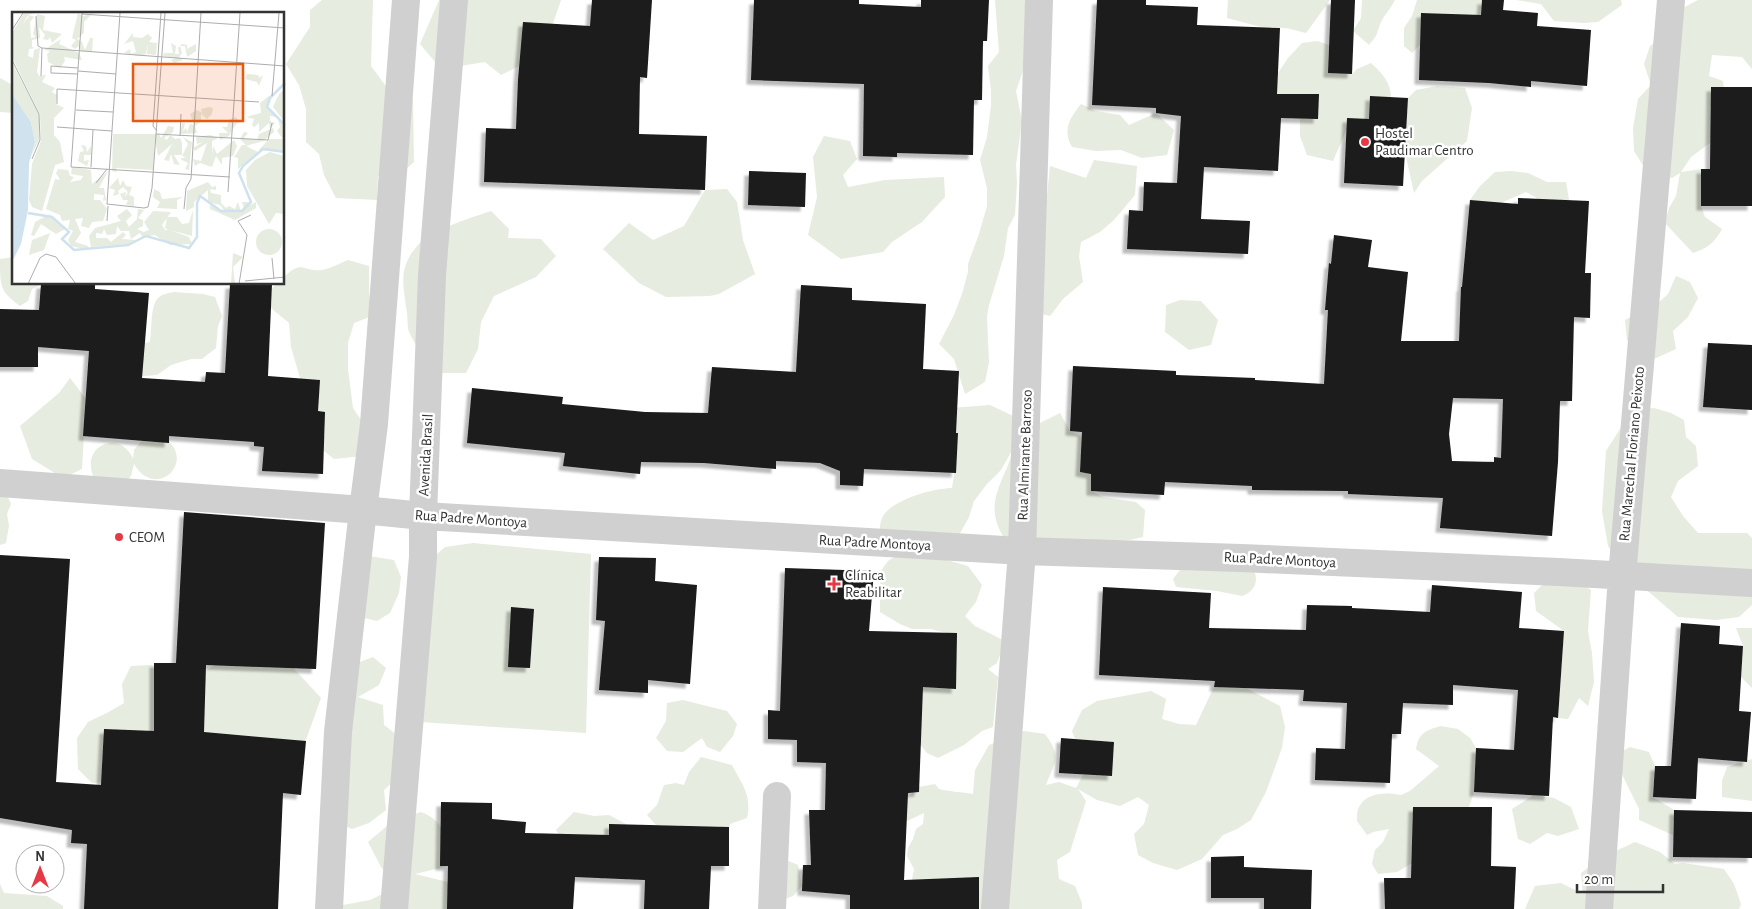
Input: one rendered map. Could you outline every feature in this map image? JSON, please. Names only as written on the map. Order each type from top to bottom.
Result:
[{"type":"street","points":[[329,909],[338,732],[374,424],[406,0]]},
{"type":"street","name":"Avenida Brasil","points":[[394,909],[423,556],[432,275],[454,0]]},
{"type":"street","name":"Rua Almirante Barroso","points":[[995,909],[1022,551],[1039,0]]},
{"type":"street","name":"Rua Marechal Floriano Peixoto","points":[[1599,909],[1622,576],[1670,0]]},
{"type":"street","name":"Rua Padre Montoya","points":[[0,483],[423,516],[1022,551],[1241,558],[1752,583]]},
{"type":"street","points":[[772,909],[778,796]]},
{"type":"shaded area","points":[[322,0],[373,0],[371,66],[391,93],[413,98],[414,162],[404,171],[378,176],[377,200],[336,198],[324,175],[319,154],[306,142],[306,109],[299,85],[286,64],[310,27],[310,10]]},
{"type":"shaded area","points":[[439,0],[561,0],[547,41],[538,57],[501,75],[485,62],[441,69],[420,44]]},
{"type":"shaded area","points":[[995,0],[1031,0],[1027,59],[1016,91],[1022,121],[1016,165],[1015,215],[1008,228],[1004,256],[987,317],[989,362],[985,382],[965,394],[954,359],[939,344],[954,315],[962,294],[968,272],[968,264],[987,206],[987,188],[980,160],[987,137],[991,106],[988,66],[999,52]]},
{"type":"shaded area","points":[[1228,0],[1330,0],[1306,33],[1286,28],[1261,27],[1227,18]]},
{"type":"shaded area","points":[[1362,0],[1395,0],[1382,20],[1375,38],[1369,45],[1353,31],[1361,18]]},
{"type":"shaded area","points":[[1417,0],[1482,0],[1476,62],[1456,14],[1421,13],[1420,45],[1412,53],[1404,46],[1404,28],[1412,16]]},
{"type":"shaded area","points":[[1516,0],[1621,0],[1622,5],[1598,22],[1584,23],[1554,21],[1541,4]]},
{"type":"shaded area","points":[[1698,0],[1752,0],[1752,69],[1742,57],[1712,55],[1709,76],[1723,81],[1727,112],[1722,134],[1691,157],[1681,172],[1701,169],[1708,177],[1701,206],[1705,217],[1722,229],[1710,244],[1693,253],[1665,223],[1669,208],[1676,196],[1680,173],[1672,178],[1646,170],[1634,151],[1633,128],[1638,99],[1651,85],[1644,64],[1650,46],[1668,34],[1683,8]]},
{"type":"shaded area","points":[[1317,41],[1329,45],[1328,73],[1352,74],[1357,69],[1371,63],[1385,78],[1391,92],[1391,97],[1370,97],[1369,119],[1346,131],[1333,161],[1307,155],[1300,136],[1300,119],[1318,119],[1318,95],[1282,94],[1275,97],[1278,73],[1288,58],[1302,43]]},
{"type":"shaded area","points":[[0,78],[12,85],[12,113],[0,112]]},
{"type":"shaded area","points":[[1437,86],[1465,88],[1472,108],[1467,141],[1422,181],[1414,193],[1405,152],[1408,98],[1416,90]]},
{"type":"shaded area","points":[[1081,104],[1096,111],[1120,115],[1129,125],[1156,113],[1174,130],[1167,155],[1142,158],[1121,150],[1096,151],[1072,147],[1068,135],[1069,124]]},
{"type":"shaded area","points":[[824,136],[850,141],[857,159],[843,175],[848,187],[885,180],[944,177],[945,197],[922,222],[892,242],[883,252],[841,259],[808,235],[817,197],[813,157]]},
{"type":"shaded area","points":[[1094,160],[1137,166],[1135,195],[1114,220],[1100,232],[1081,242],[1079,256],[1083,282],[1063,299],[1050,316],[1029,311],[1029,227],[1047,196],[1050,166],[1086,178]]},
{"type":"shaded area","points":[[1495,172],[1528,173],[1547,182],[1566,182],[1569,200],[1549,205],[1526,192],[1494,208],[1470,200],[1480,186]]},
{"type":"shaded area","points":[[727,189],[737,202],[743,240],[755,274],[719,294],[666,297],[639,283],[603,249],[629,223],[653,240],[684,226],[705,190]]},
{"type":"shaded area","points":[[491,211],[509,229],[508,238],[541,239],[556,256],[536,277],[494,296],[481,322],[478,349],[466,373],[437,373],[418,348],[409,332],[403,284],[405,267],[413,251],[427,237],[454,224]]},
{"type":"shaded area","points":[[12,257],[12,285],[41,285],[32,289],[28,301],[20,306],[8,296],[2,287],[0,259]]},
{"type":"shaded area","points":[[348,260],[369,266],[369,293],[372,316],[354,323],[348,343],[348,369],[353,408],[371,435],[363,456],[334,459],[323,450],[325,425],[309,409],[291,347],[289,323],[271,308],[272,288],[276,285],[285,285],[285,276],[290,272],[299,267],[321,270]]},
{"type":"shaded area","points":[[1676,276],[1690,282],[1698,298],[1688,317],[1673,331],[1676,349],[1654,359],[1641,355],[1627,340],[1625,320],[1657,304],[1668,294]]},
{"type":"shaded area","points":[[174,292],[203,294],[215,297],[222,316],[218,326],[216,348],[202,359],[191,359],[171,365],[157,375],[131,377],[138,344],[150,342],[152,313],[155,302],[161,296]]},
{"type":"shaded area","points":[[1180,300],[1201,301],[1218,320],[1211,345],[1189,350],[1165,332],[1166,305]]},
{"type":"shaded area","points":[[70,378],[86,399],[82,469],[63,478],[32,459],[20,426],[59,393]]},
{"type":"shaded area","points":[[990,405],[1034,426],[1060,413],[1070,431],[1092,442],[1081,450],[1080,472],[1091,474],[1091,491],[1103,497],[1136,502],[1145,510],[1143,537],[1130,540],[1102,541],[1003,536],[997,523],[995,501],[1014,447],[1001,470],[974,501],[969,517],[959,535],[879,533],[882,518],[894,506],[913,496],[952,488],[956,463],[951,408]]},
{"type":"shaded area","points":[[1654,408],[1671,413],[1684,420],[1686,437],[1696,446],[1698,466],[1678,481],[1671,497],[1683,516],[1698,533],[1747,533],[1752,538],[1752,605],[1739,617],[1716,620],[1678,617],[1628,574],[1619,564],[1608,546],[1602,511],[1606,451],[1622,426],[1636,410]]},
{"type":"shaded area","points":[[144,438],[165,438],[174,448],[177,457],[175,467],[170,474],[162,478],[153,479],[143,474],[134,464],[131,476],[126,482],[94,478],[91,466],[92,457],[103,445],[111,443],[120,445],[127,450],[133,459],[134,450]]},
{"type":"shaded area","points":[[7,495],[11,504],[7,514],[9,526],[6,543],[0,545],[0,496]]},
{"type":"shaded area","points":[[473,543],[591,554],[586,733],[420,722],[430,560],[445,547]]},
{"type":"shaded area","points":[[907,549],[968,566],[982,585],[976,602],[965,616],[975,626],[1005,641],[997,663],[988,669],[998,677],[993,727],[982,731],[964,745],[938,758],[927,753],[915,738],[916,695],[946,633],[931,629],[912,629],[880,612],[880,572],[888,561]]},
{"type":"shaded area","points":[[363,555],[394,560],[401,577],[399,593],[390,613],[377,621],[360,617]]},
{"type":"shaded area","points":[[1180,570],[1254,571],[1256,583],[1250,592],[1242,596],[1217,591],[1176,587],[1173,579]]},
{"type":"shaded area","points":[[1566,573],[1591,590],[1588,631],[1594,682],[1588,706],[1579,698],[1568,719],[1558,718],[1564,631],[1536,611],[1534,593],[1546,581]]},
{"type":"shaded area","points":[[1736,628],[1752,628],[1752,688],[1741,677],[1743,646]]},
{"type":"shaded area","points":[[373,657],[386,668],[379,685],[358,697],[383,705],[384,725],[397,735],[397,778],[384,790],[386,810],[369,823],[352,829],[341,824],[357,663]]},
{"type":"shaded area","points":[[286,660],[321,698],[302,751],[210,748],[193,710],[196,677],[219,662]]},
{"type":"shaded area","points":[[152,665],[169,670],[166,724],[111,782],[92,783],[78,769],[77,738],[88,722],[124,703],[122,684],[131,666]]},
{"type":"shaded area","points":[[1214,687],[1246,688],[1280,706],[1285,727],[1282,748],[1266,792],[1251,820],[1223,835],[1202,859],[1177,870],[1153,863],[1138,855],[1134,834],[1144,824],[1149,805],[1138,797],[1120,806],[1097,800],[1078,789],[1086,801],[1070,852],[1057,860],[1059,879],[1075,886],[1082,903],[1082,909],[973,909],[912,885],[914,869],[907,856],[908,848],[916,829],[923,824],[924,813],[905,822],[907,798],[919,787],[935,784],[939,789],[973,794],[975,770],[989,745],[1024,731],[1045,734],[1054,748],[1054,764],[1046,785],[1059,782],[1076,788],[1083,775],[1112,776],[1114,742],[1075,739],[1072,731],[1082,710],[1097,701],[1151,691],[1166,699],[1162,719],[1179,724],[1196,725]]},
{"type":"shaded area","points":[[683,700],[727,711],[737,724],[733,736],[720,752],[707,747],[702,738],[683,752],[667,751],[656,738],[666,721],[667,703]]},
{"type":"shaded area","points":[[1440,726],[1458,729],[1470,738],[1476,748],[1474,792],[1469,807],[1413,807],[1412,863],[1397,872],[1378,874],[1372,864],[1375,850],[1383,842],[1389,829],[1367,835],[1357,821],[1358,809],[1361,803],[1376,794],[1401,795],[1410,791],[1439,766],[1416,749],[1419,739],[1424,733]]},
{"type":"shaded area","points":[[1630,747],[1649,752],[1655,766],[1653,797],[1674,810],[1673,835],[1639,820],[1639,809],[1613,756]]},
{"type":"shaded area","points":[[701,757],[732,765],[747,796],[747,818],[730,824],[729,827],[656,825],[647,815],[657,805],[664,785],[676,783],[684,785],[689,772]]},
{"type":"shaded area","points":[[1752,759],[1752,801],[1722,797],[1722,781],[1727,767]]},
{"type":"shaded area","points":[[1534,795],[1554,798],[1571,807],[1579,829],[1558,836],[1547,833],[1530,844],[1518,839],[1512,809]]},
{"type":"shaded area","points":[[421,812],[436,821],[445,834],[448,849],[448,866],[415,874],[456,884],[468,909],[336,909],[343,905],[370,900],[387,892],[391,879],[381,867],[368,842],[393,821]]},
{"type":"shaded area","points":[[574,812],[594,816],[609,815],[626,824],[602,879],[587,875],[556,830]]},
{"type":"shaded area","points":[[1635,842],[1660,852],[1675,864],[1683,863],[1724,869],[1734,884],[1741,904],[1739,909],[1525,909],[1535,886],[1561,883],[1583,894],[1581,873],[1603,857]]},
{"type":"shaded area","points":[[774,855],[798,865],[802,886],[793,896],[773,904]]},
{"type":"shaded area","points":[[0,884],[4,893],[47,896],[63,906],[63,909],[0,909]]},
{"type":"building","points":[[592,0],[652,0],[647,78],[640,77],[639,134],[707,136],[705,190],[484,182],[486,128],[516,129],[523,22],[590,26]]},
{"type":"building","points":[[754,0],[859,0],[859,4],[921,7],[921,0],[989,0],[987,41],[983,41],[982,100],[974,100],[973,155],[897,153],[897,157],[863,156],[864,84],[751,80]]},
{"type":"building","points":[[1097,0],[1146,0],[1146,5],[1198,7],[1197,25],[1280,28],[1277,94],[1319,94],[1318,119],[1281,118],[1278,171],[1204,167],[1201,219],[1250,221],[1248,254],[1127,249],[1129,210],[1143,211],[1144,182],[1177,183],[1181,116],[1156,113],[1156,108],[1092,105]]},
{"type":"building","points":[[1331,0],[1355,0],[1352,74],[1328,73]]},
{"type":"building","points":[[1482,0],[1504,0],[1503,10],[1538,13],[1537,26],[1591,30],[1587,86],[1531,81],[1531,87],[1419,80],[1421,13],[1481,15]]},
{"type":"building","points":[[1711,87],[1752,87],[1752,206],[1701,206],[1701,169],[1710,169]]},
{"type":"building","points":[[1370,96],[1408,98],[1403,186],[1344,183],[1347,118],[1369,119]]},
{"type":"building","points":[[749,171],[806,173],[805,207],[748,205]]},
{"type":"building","points":[[1518,198],[1589,201],[1585,273],[1591,273],[1590,318],[1574,317],[1572,401],[1560,401],[1558,462],[1552,536],[1440,528],[1443,498],[1348,494],[1348,491],[1252,490],[1252,486],[1165,482],[1164,495],[1091,491],[1091,474],[1080,472],[1082,432],[1070,431],[1073,366],[1176,371],[1176,375],[1255,378],[1255,380],[1324,384],[1328,310],[1325,310],[1329,263],[1331,264],[1334,235],[1372,240],[1368,267],[1408,272],[1401,341],[1459,341],[1461,287],[1470,200],[1518,204]],"holes":[[[1453,398],[1503,399],[1501,458],[1494,457],[1494,462],[1452,461],[1449,434]]]},
{"type":"building","points":[[41,285],[95,285],[95,289],[149,293],[142,378],[205,382],[206,372],[225,373],[230,285],[272,285],[268,376],[320,380],[318,411],[325,412],[323,474],[262,471],[264,447],[254,446],[254,442],[169,436],[169,443],[83,436],[89,351],[38,347],[38,367],[0,367],[0,309],[39,310]]},
{"type":"building","points":[[801,285],[852,288],[852,300],[926,304],[923,369],[959,371],[956,473],[864,469],[863,486],[840,485],[840,471],[820,463],[776,461],[776,469],[704,463],[641,462],[640,474],[563,466],[565,453],[467,443],[472,388],[563,397],[562,404],[645,412],[708,413],[712,367],[796,372]]},
{"type":"building","points":[[1708,343],[1752,345],[1752,410],[1703,407]]},
{"type":"building","points":[[184,512],[325,523],[316,669],[206,665],[204,732],[306,741],[301,795],[283,793],[278,909],[84,909],[87,844],[71,843],[72,830],[0,818],[0,555],[70,559],[56,782],[101,785],[104,729],[154,731],[154,663],[176,663]]},
{"type":"building","points":[[599,557],[656,558],[655,581],[697,585],[690,684],[648,680],[648,693],[599,690],[605,621],[596,620]]},
{"type":"building","points":[[785,568],[874,571],[869,631],[957,633],[956,689],[923,687],[919,792],[908,793],[904,880],[979,877],[979,909],[850,909],[850,895],[802,891],[803,865],[811,865],[809,810],[825,810],[826,763],[797,762],[797,740],[768,739],[768,710],[780,711]]},
{"type":"building","points":[[1432,585],[1522,592],[1519,628],[1564,631],[1558,718],[1553,717],[1549,796],[1474,792],[1476,748],[1514,750],[1518,690],[1453,685],[1453,705],[1403,703],[1401,734],[1392,734],[1390,783],[1315,780],[1316,748],[1345,749],[1347,703],[1303,701],[1304,690],[1214,687],[1215,681],[1099,675],[1103,587],[1211,593],[1209,628],[1306,630],[1307,605],[1352,606],[1352,608],[1430,612]]},
{"type":"building","points":[[511,607],[534,609],[530,668],[508,667]]},
{"type":"building","points":[[1681,623],[1720,626],[1719,644],[1743,646],[1739,711],[1751,712],[1747,762],[1698,758],[1696,799],[1653,797],[1655,766],[1671,766]]},
{"type":"building","points":[[1061,738],[1114,742],[1112,776],[1059,773]]},
{"type":"building","points":[[441,802],[492,803],[492,819],[526,822],[525,833],[609,835],[609,824],[729,827],[729,866],[711,866],[709,909],[644,909],[645,880],[575,877],[573,909],[447,909],[448,866],[440,866]]},
{"type":"building","points":[[1413,807],[1492,807],[1491,866],[1516,867],[1514,909],[1385,909],[1384,878],[1411,878]]},
{"type":"building","points":[[1674,810],[1752,812],[1752,858],[1673,857]]},
{"type":"building","points":[[1244,856],[1244,867],[1312,870],[1311,909],[1264,909],[1264,898],[1211,898],[1211,857]]},
{"type":"place","name":"Hostel Paudimar Centro","points":[[1365,142]]},
{"type":"place","name":"CEOM","points":[[119,537]]},
{"type":"place","name":"Clínica Reabilitar","points":[[834,584]]}]
